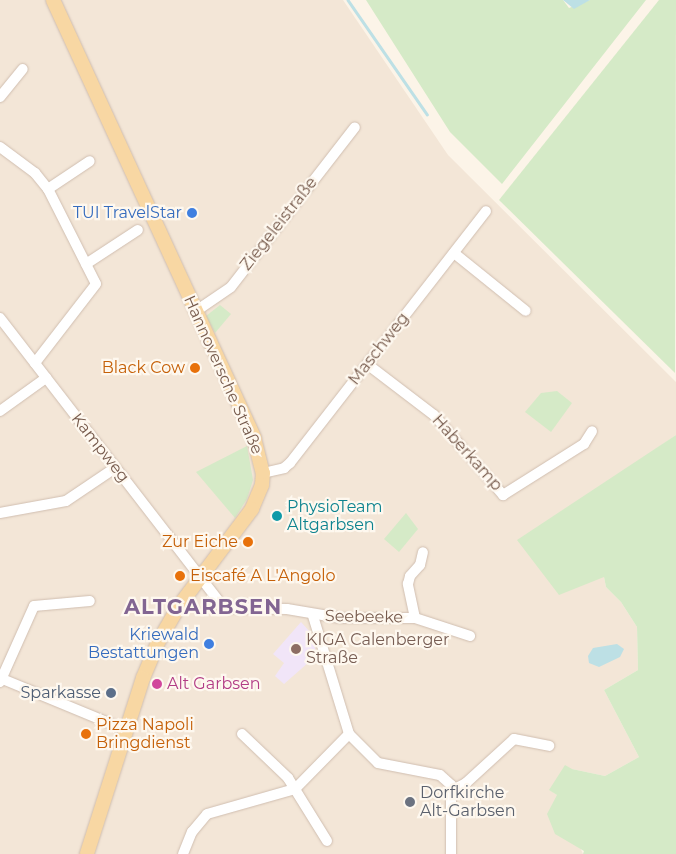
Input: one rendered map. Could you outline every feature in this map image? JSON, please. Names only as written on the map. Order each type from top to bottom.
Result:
[{"type":"main road","name":"Hannoversche Straße","points":[[52,0],[258,446],[263,473],[262,485],[252,510],[200,578],[158,640],[126,730],[87,854]]},
{"type":"street","points":[[0,97],[23,69]]},
{"type":"street","name":"Ziegeleistraße","points":[[196,311],[231,288],[354,127]]},
{"type":"street","points":[[0,147],[35,173],[48,188],[96,284],[35,363]]},
{"type":"street","points":[[48,188],[90,162]]},
{"type":"street","name":"Maschweg","points":[[263,473],[288,466],[486,211]]},
{"type":"street","points":[[86,264],[138,230]]},
{"type":"street","points":[[454,253],[526,311]]},
{"type":"street","name":"Kampweg","points":[[0,318],[200,578],[227,609],[287,609],[313,616]]},
{"type":"street","name":"Haberkamp","points":[[367,364],[434,415],[503,495],[584,444],[592,431]]},
{"type":"street","points":[[0,411],[46,378]]},
{"type":"street","points":[[0,513],[66,501],[115,468]]},
{"type":"street","name":"Seebeeke","points":[[415,618],[408,584],[410,576],[420,565],[423,552]]},
{"type":"street","points":[[90,601],[34,606],[1,680],[126,730]]},
{"type":"street","points":[[313,616],[349,734],[378,763],[440,775],[453,790],[450,854]]},
{"type":"street","name":"Seebeeke","points":[[313,616],[415,618],[470,636]]},
{"type":"street","points":[[242,734],[295,789],[327,841]]},
{"type":"street","points":[[183,854],[192,832],[212,812],[295,789],[349,734]]},
{"type":"street","points":[[453,790],[466,784],[514,739],[549,746]]},
{"type":"shaded area","points":[[0,0],[343,0],[448,155],[676,382],[676,435],[624,471],[604,577],[606,587],[621,602],[637,627],[638,670],[604,690],[639,757],[605,776],[572,769],[550,790],[557,795],[583,854],[0,854]]},
{"type":"shaded area","name":"KIGA Calenberger Straße","points":[[301,622],[310,632],[317,655],[284,684],[275,676],[284,663],[273,654]]},
{"type":"green space","points":[[366,0],[563,0],[569,8],[590,0],[646,0],[502,184],[450,132]]},
{"type":"green space","points":[[659,0],[676,0],[675,373],[499,200]]},
{"type":"green space","points":[[220,305],[231,314],[215,333],[206,316]]},
{"type":"green space","points":[[557,391],[572,403],[551,432],[525,412],[541,393]]},
{"type":"green space","points":[[676,435],[676,854],[583,854],[584,851],[555,834],[547,814],[557,795],[549,790],[565,765],[572,769],[605,776],[639,757],[604,690],[638,670],[637,627],[621,602],[606,587],[604,577],[559,595],[517,540]]},
{"type":"green space","points":[[247,446],[253,480],[247,499],[235,518],[196,472]]},
{"type":"green space","points":[[406,513],[418,529],[399,552],[384,539]]},
{"type":"water","points":[[563,0],[590,0],[574,9]]},
{"type":"water","points":[[617,644],[624,649],[620,657],[599,667],[589,663],[588,656],[593,648]]},
{"type":"waterway","points":[[348,0],[427,114]]},
{"type":"place","name":"TUI TravelStar","points":[[192,213]]},
{"type":"place","name":"Black Cow","points":[[195,368]]},
{"type":"place","name":"PhysioTeam Altgarbsen","points":[[277,516]]},
{"type":"place","name":"Zur Eiche","points":[[248,542]]},
{"type":"place","name":"Eiscafé A L'Angolo","points":[[180,576]]},
{"type":"place","name":"Kriewald Bestattungen","points":[[209,644]]},
{"type":"place","name":"KIGA Calenberger Straße","points":[[296,649]]},
{"type":"place","name":"Alt Garbsen","points":[[157,684]]},
{"type":"place","name":"Sparkasse","points":[[111,693]]},
{"type":"place","name":"Pizza Napoli Bringdienst","points":[[86,734]]},
{"type":"place","name":"Dorfkirche Alt-Garbsen","points":[[410,802]]},
{"type":"district","name":"ALTGARBSEN","points":[[203,607]]}]
